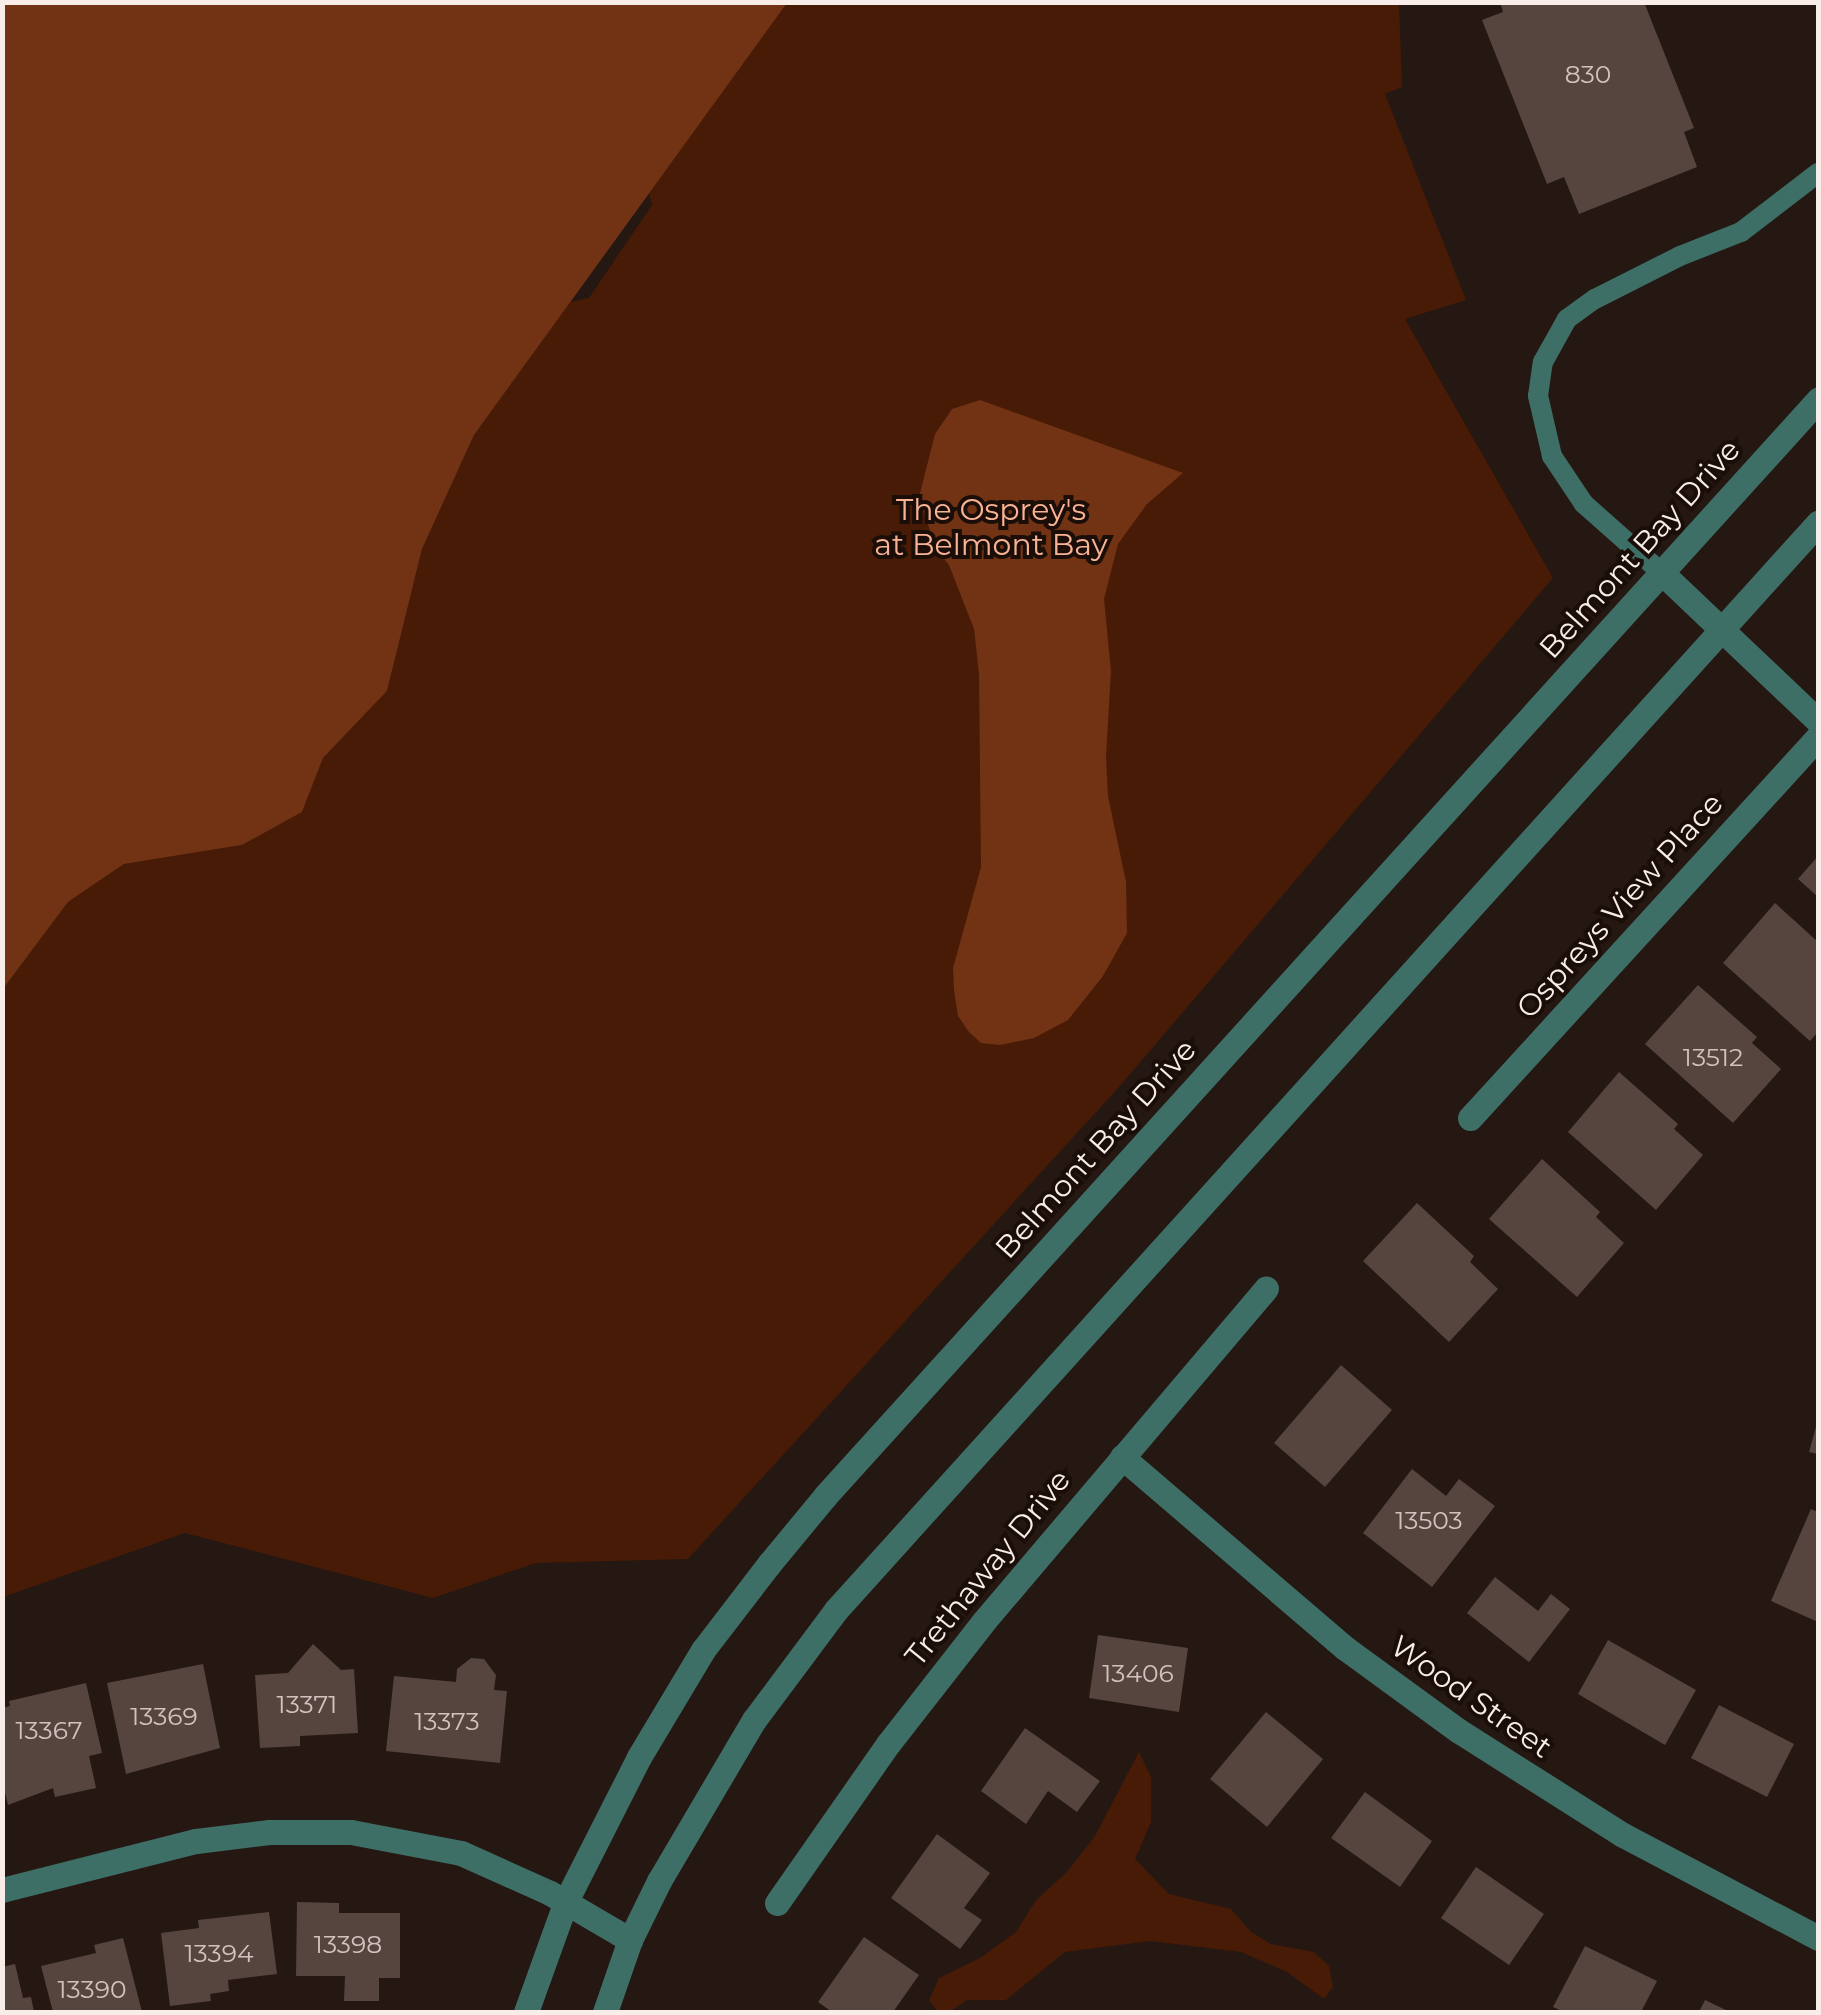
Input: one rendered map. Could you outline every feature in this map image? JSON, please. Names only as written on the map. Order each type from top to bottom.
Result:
[{"type":"street","name":"Belmont Bay Drive","points":[[526,2012],[566,1901],[639,1758],[703,1650],[826,1495],[1818,400]]},
{"type":"street","points":[[604,2012],[630,1940],[754,1720],[836,1610],[1818,523]]},
{"type":"street","points":[[1662,573],[1818,721]]},
{"type":"street","name":"Ospreys View Place","points":[[1470,1118],[1818,737]]},
{"type":"street","name":"Trethaway Drive","points":[[777,1903],[888,1744],[1122,1457],[1266,1288]]},
{"type":"street","name":"Wood Street","points":[[1122,1457],[1344,1648],[1459,1731],[1623,1835],[1813,1935]]},
{"type":"street","points":[[2,1890],[196,1842],[310,1830],[405,1839],[462,1852],[566,1901],[630,1940]]},
{"type":"street","points":[[1813,1935],[1818,1908]]},
{"type":"lane","points":[[1662,573],[1584,504],[1552,456],[1538,396],[1543,362],[1567,319],[1595,299],[1646,272],[1741,232],[1818,173]]},
{"type":"green space","name":"The Osprey's at Belmont Bay","points":[[787,3],[1399,3],[1402,87],[1385,94],[1466,300],[1405,319],[1553,578],[1120,1086],[688,1559],[536,1563],[433,1598],[185,1533],[3,1597],[3,989],[68,902],[124,864],[242,845],[302,812],[323,758],[387,691],[422,549],[474,435],[570,302],[589,298],[652,205],[649,193]]},
{"type":"green space","points":[[1139,1752],[1151,1777],[1151,1822],[1135,1859],[1169,1894],[1231,1909],[1251,1932],[1271,1944],[1314,1952],[1329,1966],[1333,1987],[1324,1999],[1287,1972],[1241,1952],[1150,1941],[1065,1952],[1006,2000],[967,2000],[949,2012],[938,2012],[929,2000],[939,1978],[980,1958],[1016,1932],[1036,1900],[1067,1872],[1095,1836]]},
{"type":"shaded area","points":[[3,2],[787,3],[474,435],[422,549],[387,691],[323,758],[302,812],[242,845],[124,864],[68,902],[3,989]]},
{"type":"shaded area","points":[[980,400],[1183,473],[1147,504],[1118,544],[1104,599],[1111,671],[1108,796],[1126,882],[1127,933],[1103,976],[1068,1020],[1034,1038],[1000,1045],[981,1043],[969,1032],[958,1016],[954,990],[953,968],[981,867],[979,674],[974,629],[949,565],[936,549],[919,497],[935,434],[952,409]]},
{"type":"building","points":[[1500,2],[1644,2],[1694,128],[1684,132],[1697,167],[1579,214],[1564,177],[1547,184],[1482,20],[1503,12]]},
{"type":"building","points":[[1818,856],[1818,897],[1798,879]]},
{"type":"building","points":[[1775,903],[1818,942],[1818,1032],[1810,1041],[1723,963]]},
{"type":"building","points":[[1698,985],[1757,1037],[1752,1043],[1781,1069],[1733,1123],[1645,1044]]},
{"type":"building","points":[[1619,1072],[1678,1124],[1674,1129],[1703,1155],[1656,1210],[1568,1132]]},
{"type":"building","points":[[1542,1159],[1600,1212],[1596,1217],[1624,1243],[1577,1297],[1489,1219]]},
{"type":"building","points":[[1417,1203],[1474,1256],[1470,1262],[1498,1289],[1449,1342],[1363,1261]]},
{"type":"building","points":[[1341,1365],[1392,1410],[1325,1487],[1274,1443]]},
{"type":"building","points":[[1818,1423],[1818,1454],[1809,1452]]},
{"type":"building","points":[[1412,1469],[1446,1496],[1459,1479],[1495,1506],[1432,1587],[1363,1533]]},
{"type":"building","points":[[1811,1509],[1818,1512],[1818,1622],[1771,1601]]},
{"type":"building","points":[[1495,1577],[1538,1611],[1551,1594],[1570,1609],[1529,1662],[1467,1613]]},
{"type":"building","points":[[1098,1635],[1188,1648],[1179,1712],[1089,1698]]},
{"type":"building","points":[[1608,1640],[1696,1690],[1665,1745],[1578,1694]]},
{"type":"building","points":[[313,1644],[341,1670],[354,1669],[358,1733],[300,1736],[300,1746],[260,1748],[255,1675],[288,1673]]},
{"type":"building","points":[[471,1658],[484,1659],[496,1675],[494,1690],[507,1691],[500,1763],[386,1751],[394,1676],[456,1682],[457,1669]]},
{"type":"building","points":[[203,1664],[220,1748],[126,1774],[107,1683]]},
{"type":"building","points":[[86,1683],[102,1753],[89,1756],[96,1788],[55,1797],[53,1788],[8,1805],[2,1780],[2,1708],[10,1706],[9,1701]]},
{"type":"building","points":[[1719,1705],[1794,1744],[1767,1797],[1691,1758]]},
{"type":"building","points":[[1266,1712],[1323,1759],[1267,1827],[1210,1779]]},
{"type":"building","points":[[1025,1728],[1100,1781],[1077,1812],[1048,1791],[1026,1824],[981,1791]]},
{"type":"building","points":[[1365,1792],[1432,1841],[1400,1887],[1331,1838]]},
{"type":"building","points":[[937,1834],[990,1873],[964,1908],[982,1920],[960,1949],[891,1898]]},
{"type":"building","points":[[1476,1867],[1544,1914],[1509,1965],[1441,1918]]},
{"type":"building","points":[[297,1902],[339,1903],[339,1913],[400,1913],[400,1978],[379,1978],[379,2001],[344,2001],[345,1976],[296,1976]]},
{"type":"building","points":[[269,1912],[277,1974],[228,1980],[229,1991],[210,1994],[211,2001],[170,2006],[161,1933],[199,1928],[198,1920]]},
{"type":"building","points":[[864,1937],[919,1975],[893,2012],[832,2012],[818,2002]]},
{"type":"building","points":[[123,1938],[142,2012],[53,2012],[41,1966],[96,1953],[94,1945]]},
{"type":"building","points":[[1585,1946],[1657,1981],[1641,2012],[1564,2012],[1553,2007]]},
{"type":"building","points":[[15,1964],[23,1998],[31,1997],[34,2012],[2,2012],[2,1967]]},
{"type":"building","points":[[1705,2000],[1730,2012],[1699,2012]]}]
